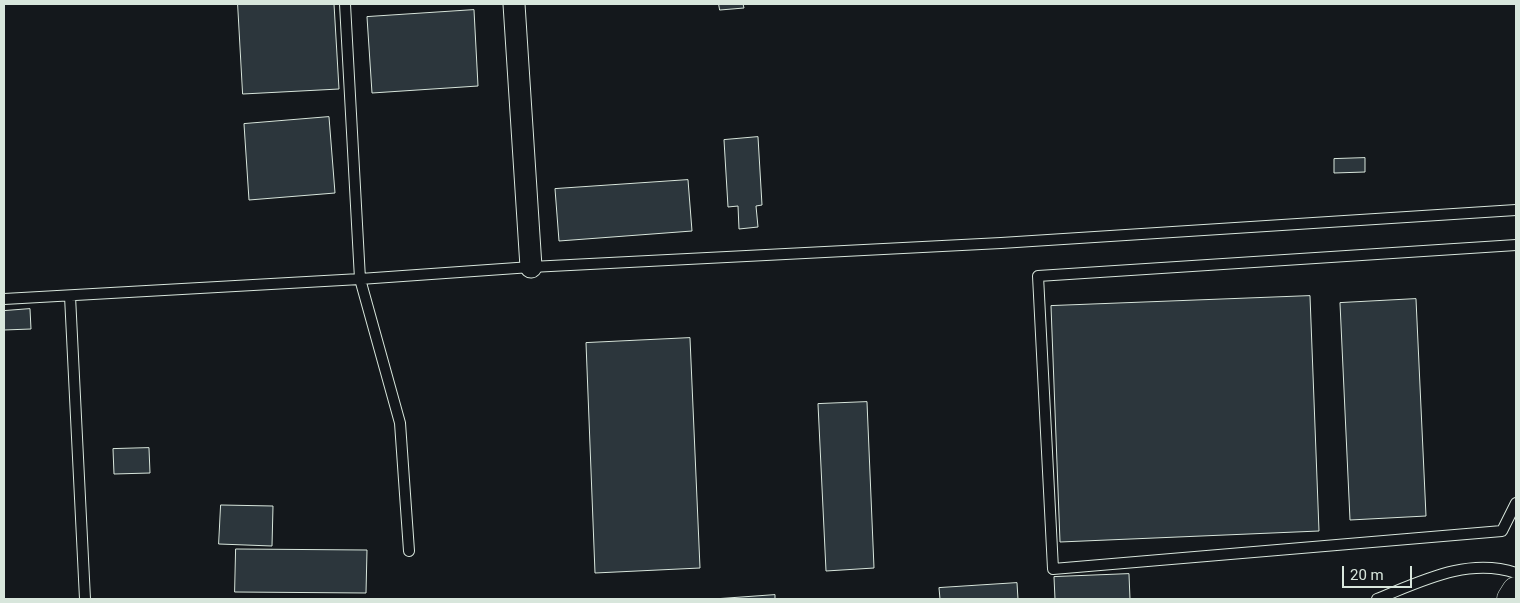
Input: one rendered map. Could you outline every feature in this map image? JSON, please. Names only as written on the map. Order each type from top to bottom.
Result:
[{"type":"main road","points":[[1511,599],[1516,591]]},
{"type":"street","points":[[514,4],[531,267]]},
{"type":"lane","points":[[345,4],[360,279],[400,423],[409,551]]},
{"type":"lane","points":[[4,299],[360,279],[531,267],[1001,243],[1516,210]]},
{"type":"lane","points":[[1516,246],[1038,276],[1053,569],[1502,531],[1516,504]]},
{"type":"lane","points":[[70,296],[85,599]]},
{"type":"lane","points":[[1377,599],[1424,580],[1465,568],[1502,568],[1516,573]]},
{"type":"building","points":[[238,4],[334,4],[339,89],[243,94]]},
{"type":"building","points":[[719,4],[743,4],[744,8],[720,10]]},
{"type":"building","points":[[474,10],[478,86],[372,93],[367,17]]},
{"type":"building","points":[[329,117],[335,193],[249,200],[244,124]]},
{"type":"building","points":[[758,137],[762,205],[756,206],[758,227],[739,229],[738,206],[728,207],[724,140]]},
{"type":"building","points":[[1365,158],[1365,172],[1334,173],[1334,159]]},
{"type":"building","points":[[688,180],[692,231],[559,241],[555,189]]},
{"type":"building","points":[[1310,296],[1319,531],[1060,542],[1051,306]]},
{"type":"building","points":[[1416,299],[1426,516],[1350,520],[1340,303]]},
{"type":"building","points":[[30,309],[31,329],[4,330],[4,311]]},
{"type":"building","points":[[690,338],[700,568],[595,573],[586,343]]},
{"type":"building","points":[[867,402],[874,568],[826,571],[818,404]]},
{"type":"building","points":[[149,448],[150,473],[114,474],[113,449]]},
{"type":"building","points":[[221,505],[273,506],[272,546],[219,544]]},
{"type":"building","points":[[236,549],[367,550],[366,593],[235,592]]},
{"type":"building","points":[[1129,574],[1130,599],[1055,599],[1054,577]]},
{"type":"building","points":[[1017,583],[1018,599],[940,599],[939,588]]},
{"type":"building","points":[[775,595],[775,599],[714,599]]}]
